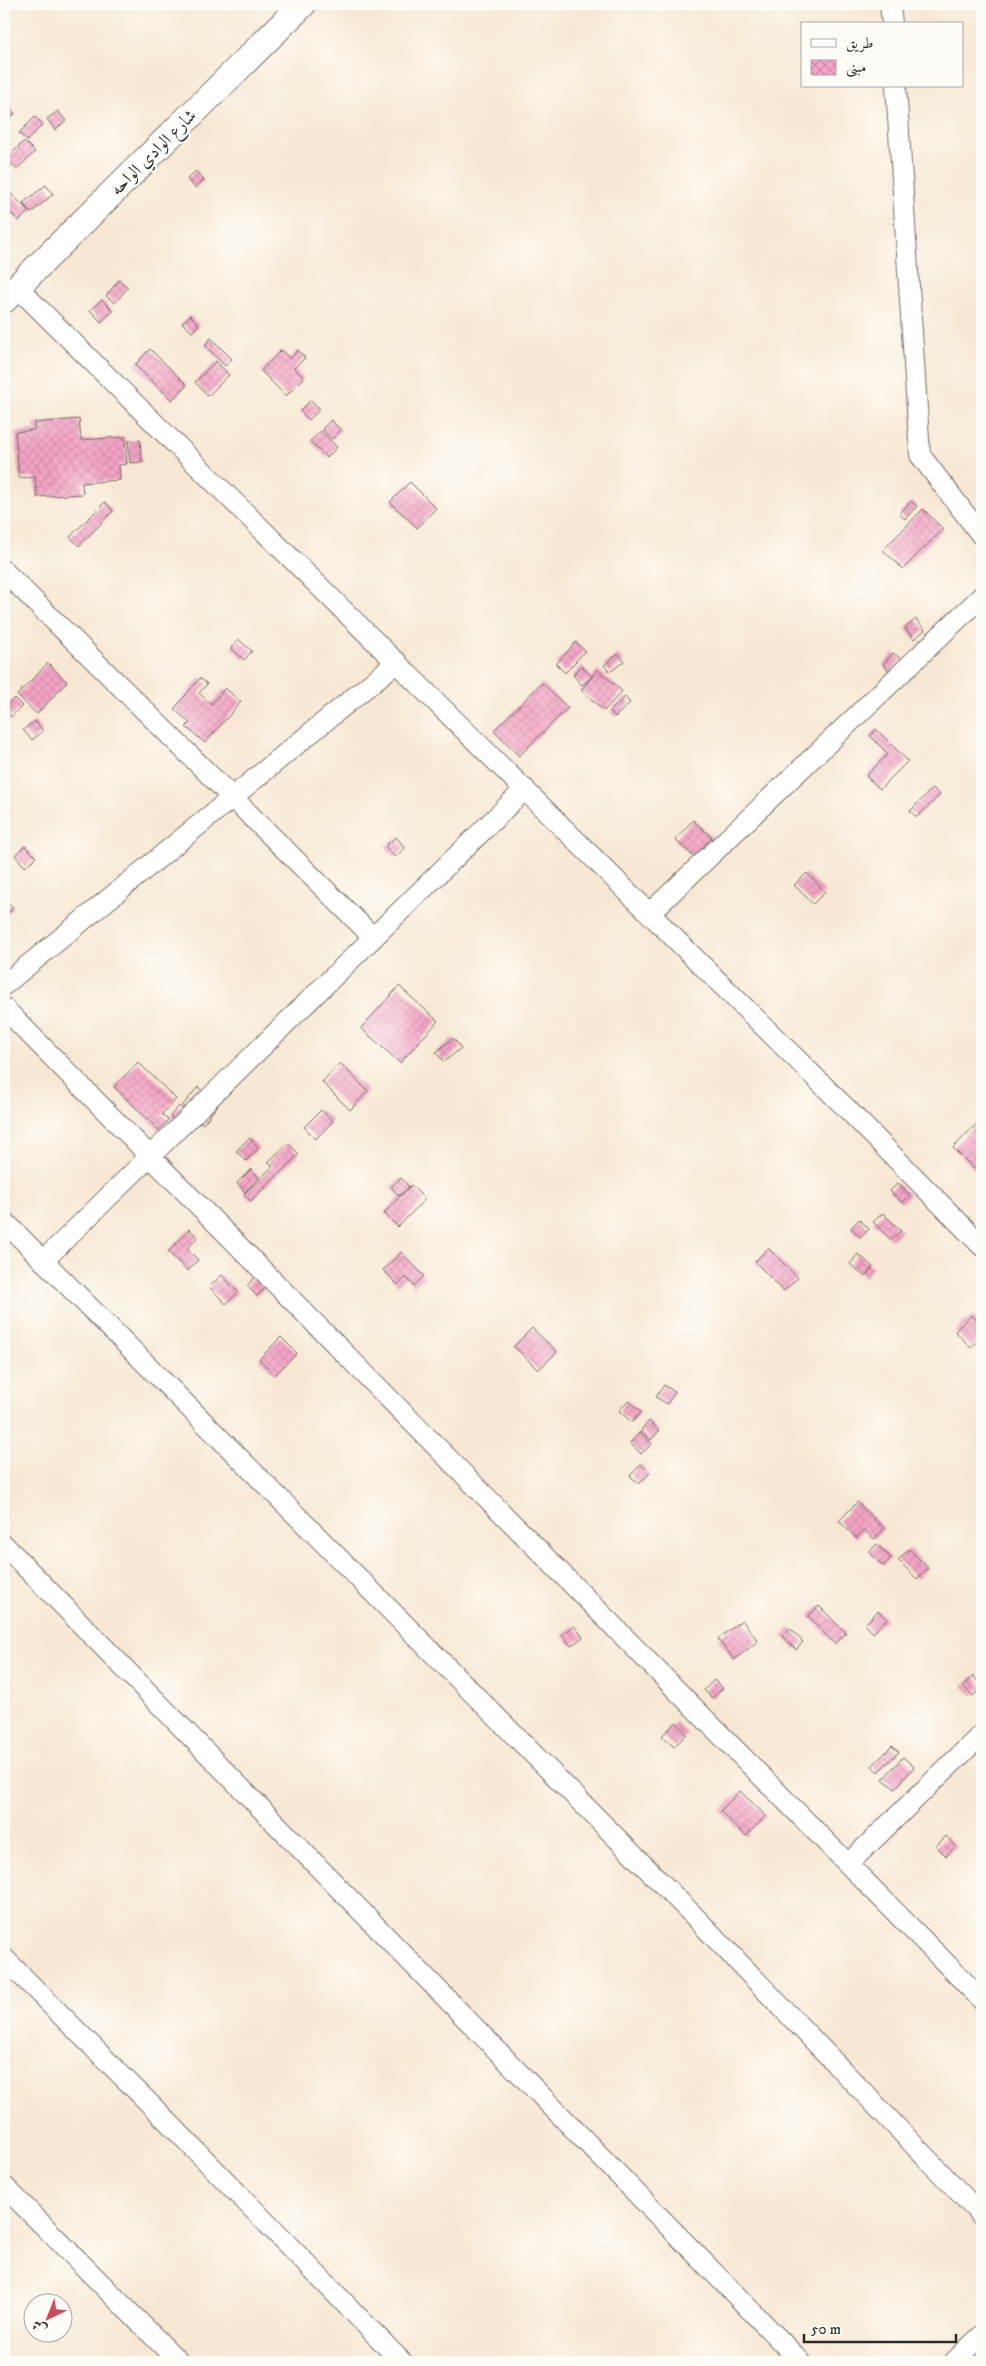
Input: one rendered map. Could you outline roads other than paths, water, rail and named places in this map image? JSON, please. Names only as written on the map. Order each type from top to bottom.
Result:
[{"type":"main road","name":"شارع الوادي الواحه","points":[[10,293],[303,4]]},
{"type":"street","points":[[890,4],[892,22]]},
{"type":"street","points":[[896,88],[920,455],[982,536]]},
{"type":"street","points":[[10,293],[397,662],[848,1109],[982,1246]]},
{"type":"street","points":[[4,571],[373,937]]},
{"type":"street","points":[[650,913],[982,596]]},
{"type":"street","points":[[4,984],[397,662]]},
{"type":"street","points":[[43,1260],[525,789]]},
{"type":"street","points":[[4,1008],[982,2000]]},
{"type":"street","points":[[4,1221],[696,1918],[982,2216]]},
{"type":"street","points":[[4,1545],[800,2362]]},
{"type":"street","points":[[848,1864],[982,1734]]},
{"type":"street","points":[[4,1958],[402,2362]]},
{"type":"street","points":[[4,2186],[178,2362]]},
{"type":"street","points":[[954,2362],[982,2334]]}]
